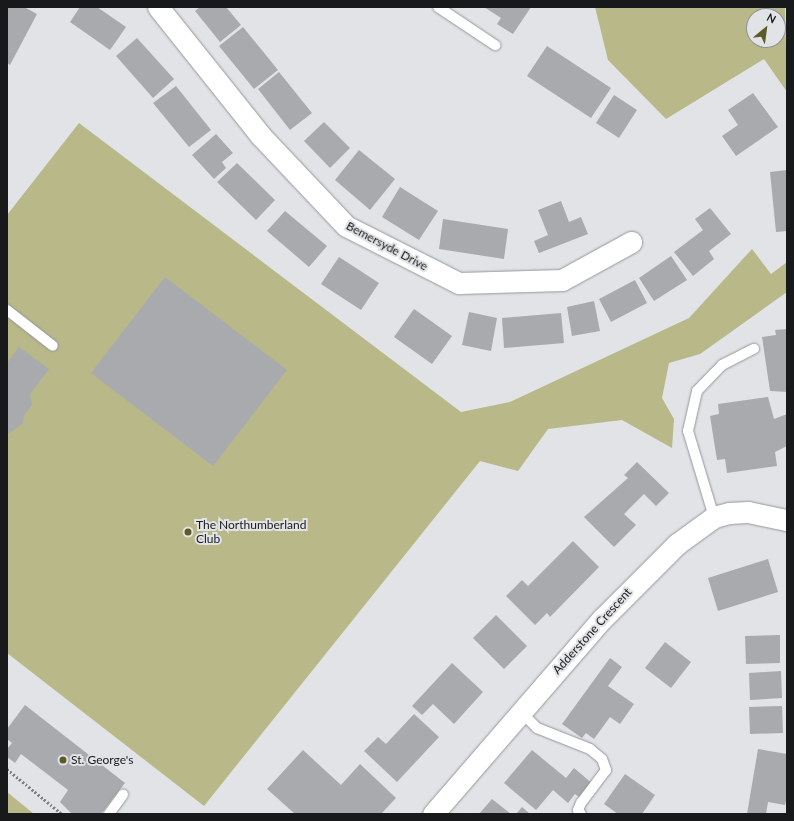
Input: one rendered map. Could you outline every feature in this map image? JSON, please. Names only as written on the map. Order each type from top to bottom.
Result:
[{"type":"street","name":"Bemersyde Drive","points":[[162,8],[260,135],[346,226],[459,282],[562,280],[631,242]]},
{"type":"street","name":"Adderstone Crescent","points":[[433,814],[521,712],[642,577],[677,544],[714,518],[748,512],[787,520]]},
{"type":"lane","points":[[438,7],[494,45]]},
{"type":"lane","points":[[7,310],[53,346]]},
{"type":"lane","points":[[714,518],[688,431],[697,392],[722,365],[754,349]]},
{"type":"lane","points":[[521,712],[537,728],[590,748],[602,759],[606,770],[581,803],[578,810],[581,814]]},
{"type":"lane","points":[[109,814],[124,795]]},
{"type":"path","points":[[7,769],[62,814]]},
{"type":"shaded area","points":[[595,7],[785,7],[746,8],[746,48],[786,48],[787,92],[764,59],[666,119],[608,60]]},
{"type":"shaded area","name":"The Northumberland Club","points":[[79,123],[461,412],[510,402],[689,318],[752,249],[771,274],[787,262],[787,292],[700,354],[669,363],[662,398],[674,419],[672,448],[622,420],[548,429],[518,471],[480,461],[204,806],[7,653],[7,215]]},
{"type":"shaded area","points":[[7,792],[34,814],[7,814]]},
{"type":"building","points":[[7,7],[24,7],[37,14],[10,65],[7,63]]},
{"type":"building","points":[[80,7],[97,7],[126,27],[110,50],[70,22]]},
{"type":"building","points":[[200,7],[226,7],[241,25],[220,42],[195,11]]},
{"type":"building","points":[[484,7],[531,7],[513,34],[497,24],[501,18]]},
{"type":"building","points":[[243,27],[278,70],[254,89],[219,46]]},
{"type":"building","points":[[137,38],[174,79],[153,98],[116,56]]},
{"type":"building","points":[[547,46],[611,88],[591,118],[527,76]]},
{"type":"building","points":[[279,72],[312,113],[290,130],[258,89]]},
{"type":"building","points":[[176,86],[211,130],[189,147],[153,103]]},
{"type":"building","points":[[753,93],[778,127],[736,156],[722,136],[738,125],[728,110]]},
{"type":"building","points":[[614,95],[637,110],[619,138],[596,123]]},
{"type":"building","points":[[324,122],[350,148],[330,168],[304,141]]},
{"type":"building","points":[[216,134],[233,153],[222,162],[226,168],[214,179],[192,155]]},
{"type":"building","points":[[359,150],[395,179],[370,210],[335,180]]},
{"type":"building","points":[[237,163],[275,200],[256,220],[217,182]]},
{"type":"building","points":[[787,170],[787,231],[776,232],[770,172]]},
{"type":"building","points":[[400,187],[438,211],[419,240],[382,217]]},
{"type":"building","points":[[561,201],[569,222],[581,217],[588,234],[539,253],[534,241],[548,235],[538,210]]},
{"type":"building","points":[[710,208],[731,234],[709,251],[714,259],[693,276],[674,252],[703,230],[695,219]]},
{"type":"building","points":[[285,211],[327,246],[309,267],[267,231]]},
{"type":"building","points":[[443,219],[508,229],[504,259],[439,249]]},
{"type":"building","points":[[671,256],[687,280],[654,301],[639,278]]},
{"type":"building","points":[[339,257],[379,283],[361,310],[321,284]]},
{"type":"building","points":[[165,277],[287,370],[213,466],[91,373]]},
{"type":"building","points":[[635,280],[647,303],[611,322],[599,299]]},
{"type":"building","points":[[594,301],[600,331],[572,336],[567,307]]},
{"type":"building","points":[[414,309],[452,336],[432,364],[394,337]]},
{"type":"building","points":[[469,312],[497,318],[491,351],[462,345]]},
{"type":"building","points":[[561,313],[564,343],[504,348],[502,318]]},
{"type":"building","points":[[787,329],[787,392],[770,391],[762,337],[776,335],[775,330]]},
{"type":"building","points":[[19,347],[49,369],[30,394],[32,405],[24,415],[23,423],[7,435],[7,363]]},
{"type":"building","points":[[768,397],[774,419],[787,414],[787,446],[775,452],[777,466],[727,473],[725,459],[717,460],[710,416],[719,414],[718,404]]},
{"type":"building","points":[[637,462],[669,493],[656,506],[644,494],[624,514],[636,525],[614,547],[584,517],[628,478],[624,475]]},
{"type":"building","points":[[573,541],[599,567],[550,617],[547,613],[535,625],[506,596],[522,580],[528,586]]},
{"type":"building","points":[[768,559],[778,592],[718,611],[708,578]]},
{"type":"building","points":[[496,615],[527,646],[504,669],[473,638]]},
{"type":"building","points":[[780,635],[780,663],[746,664],[745,636]]},
{"type":"building","points":[[665,642],[691,662],[671,688],[645,668]]},
{"type":"building","points":[[610,658],[622,667],[608,686],[634,704],[620,724],[610,717],[594,739],[586,733],[582,738],[562,724]]},
{"type":"building","points":[[452,663],[483,692],[454,724],[433,704],[422,715],[412,706]]},
{"type":"building","points":[[781,671],[782,698],[750,700],[749,673]]},
{"type":"building","name":"St. George's","points":[[25,705],[125,783],[101,814],[72,814],[60,802],[68,790],[21,754],[15,763],[7,757],[7,749],[12,743],[7,739],[7,729]]},
{"type":"building","points":[[782,706],[783,733],[750,734],[749,707]]},
{"type":"building","points":[[414,714],[439,737],[397,782],[364,751],[378,737],[386,744]]},
{"type":"building","points":[[758,749],[787,754],[787,797],[785,805],[768,802],[766,814],[747,814]]},
{"type":"building","points":[[303,750],[341,785],[360,764],[396,798],[381,814],[295,814],[267,789]]},
{"type":"building","points":[[532,750],[566,778],[574,768],[594,785],[582,799],[575,794],[568,803],[553,790],[536,810],[504,783]]},
{"type":"building","points":[[625,774],[655,795],[642,814],[618,814],[604,804]]},
{"type":"building","points":[[492,799],[511,814],[479,814]]},
{"type":"building","points":[[522,807],[530,814],[516,814]]},
{"type":"place","name":"The Northumberland Club","points":[[188,532]]},
{"type":"place","name":"St. George's","points":[[63,760]]}]
